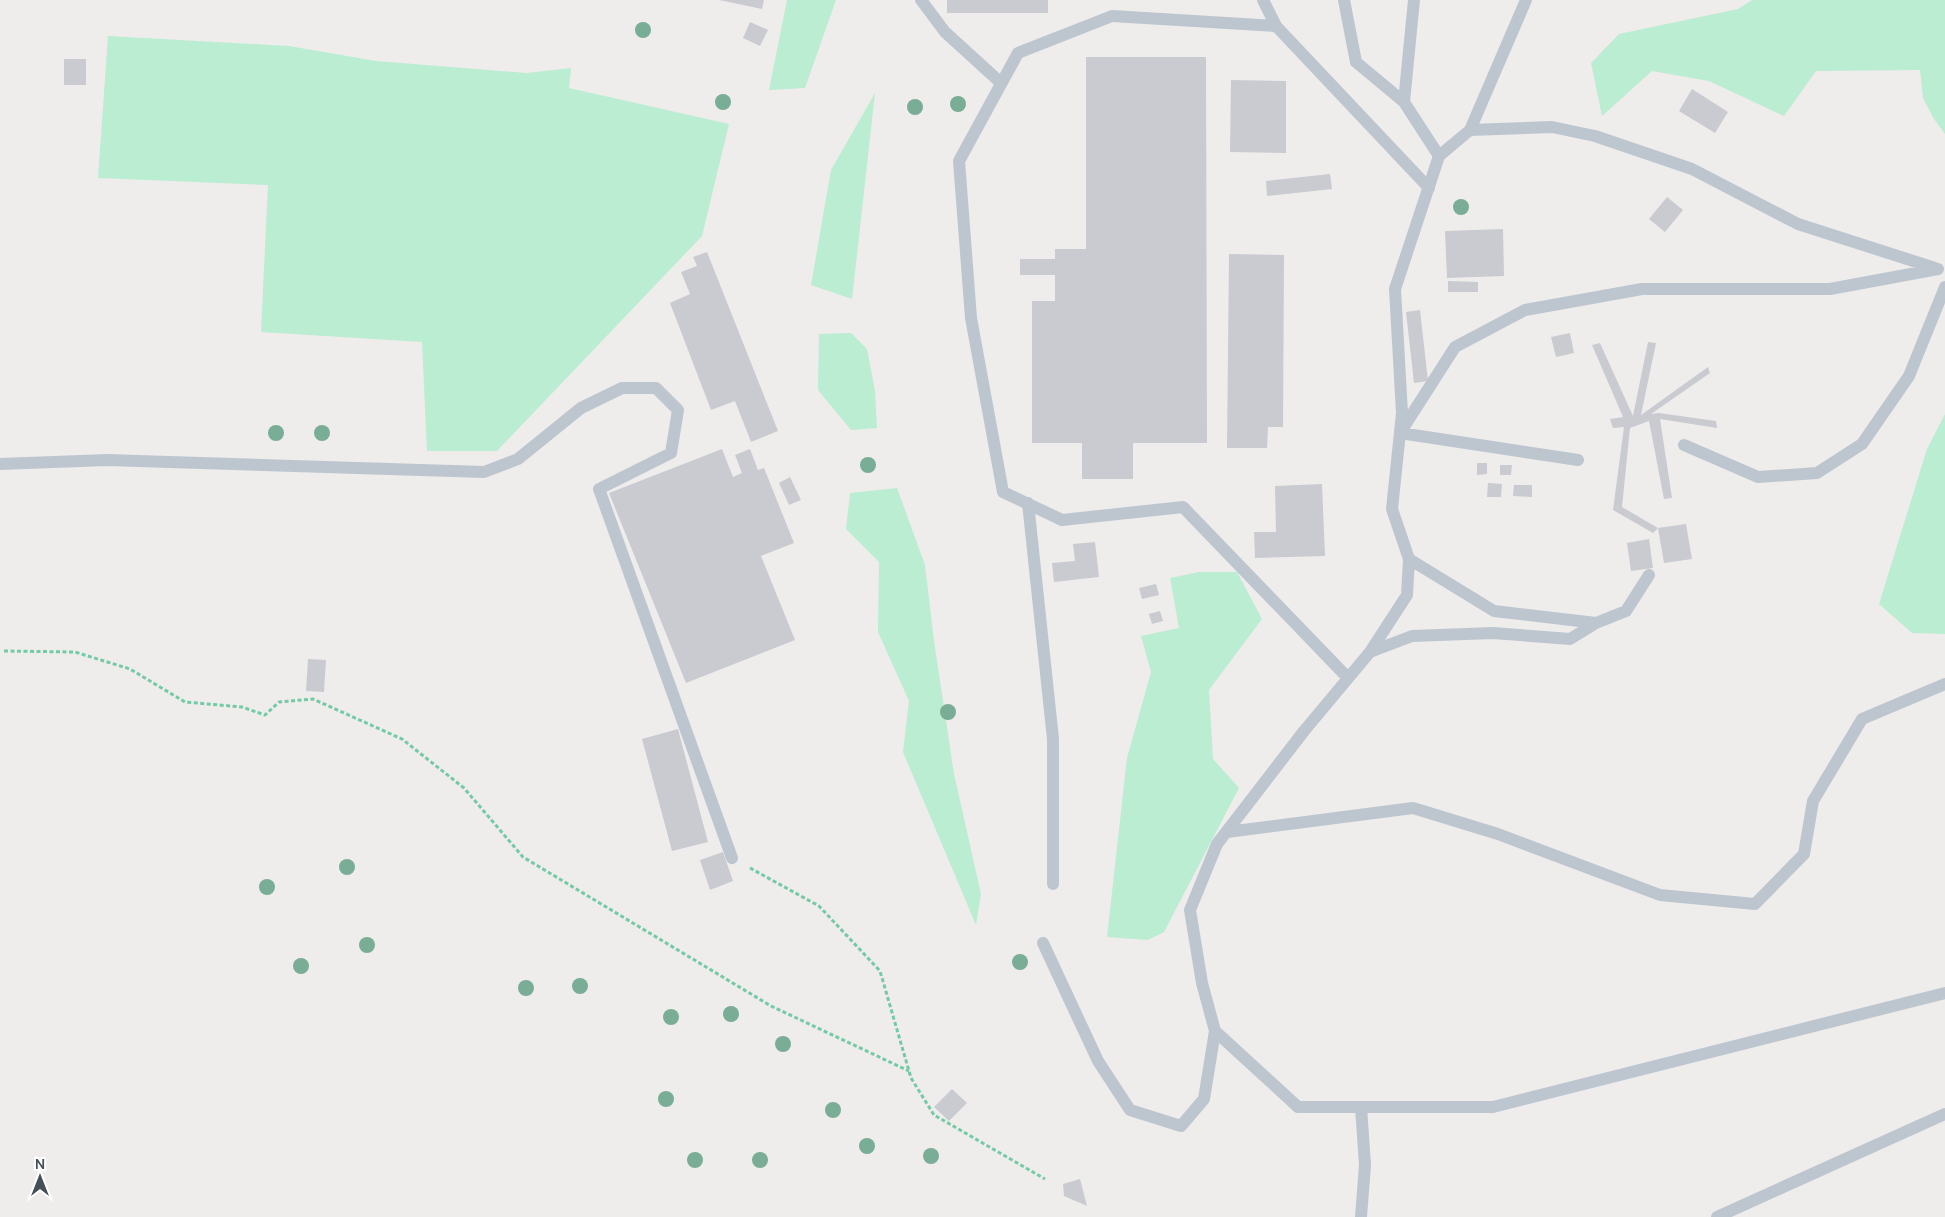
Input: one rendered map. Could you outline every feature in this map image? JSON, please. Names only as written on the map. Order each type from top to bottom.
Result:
[{"type":"lane","points":[[921,0],[945,32],[1001,83]]},
{"type":"lane","points":[[1263,0],[1276,26],[1429,188]]},
{"type":"lane","points":[[1344,0],[1356,62],[1404,102],[1439,156]]},
{"type":"lane","points":[[1404,102],[1414,0]]},
{"type":"lane","points":[[1043,943],[1098,1061],[1130,1110],[1181,1126],[1204,1099],[1215,1032],[1202,983],[1190,910],[1217,844],[1304,731],[1370,652],[1408,595],[1409,559],[1392,509],[1402,413],[1395,289],[1439,156],[1470,130],[1526,0]]},
{"type":"lane","points":[[1276,26],[1112,16],[1018,53],[959,161],[971,318],[1002,492],[1062,520],[1183,506],[1348,678]]},
{"type":"lane","points":[[1470,130],[1552,127],[1595,136],[1692,169],[1798,224],[1941,270]]},
{"type":"lane","points":[[1400,433],[1455,346],[1525,310],[1642,289],[1830,289],[1941,270]]},
{"type":"lane","points":[[1684,445],[1758,477],[1817,474],[1862,444],[1908,376],[1945,287]]},
{"type":"lane","points":[[0,464],[107,460],[484,472],[518,459],[582,408],[622,388],[656,388],[678,410],[671,453],[599,489],[732,858]]},
{"type":"lane","points":[[1400,433],[1578,460]]},
{"type":"lane","points":[[1028,503],[1053,739],[1053,884]]},
{"type":"lane","points":[[1409,559],[1494,611],[1596,623]]},
{"type":"lane","points":[[1370,652],[1412,636],[1493,633],[1570,639],[1596,623],[1626,611],[1649,575]]},
{"type":"lane","points":[[1226,832],[1413,808],[1498,834],[1660,895],[1755,904],[1804,854],[1813,801],[1862,719],[1945,684]]},
{"type":"lane","points":[[1215,1032],[1298,1107],[1493,1107],[1945,993]]},
{"type":"lane","points":[[1361,1107],[1365,1165],[1361,1217]]},
{"type":"lane","points":[[1717,1217],[1945,1114]]},
{"type":"path","points":[[4,651],[75,652],[130,669],[185,702],[242,707],[265,715],[279,702],[313,699],[402,739],[464,788],[523,857],[771,1006],[909,1072]]},
{"type":"path","points":[[732,858],[819,906],[880,971],[911,1078],[934,1115],[1045,1179]]},
{"type":"green space","points":[[787,0],[836,0],[805,88],[769,90]]},
{"type":"green space","points":[[1752,0],[1945,0],[1945,134],[1934,119],[1923,98],[1920,70],[1816,71],[1784,116],[1709,81],[1652,71],[1602,116],[1591,63],[1619,34],[1738,9]]},
{"type":"green space","points":[[108,36],[289,46],[376,61],[527,73],[571,68],[569,88],[729,124],[702,236],[497,451],[427,451],[422,342],[261,332],[268,185],[98,178]]},
{"type":"green space","points":[[875,93],[852,299],[811,285],[831,170]]},
{"type":"green space","points":[[851,333],[867,349],[875,391],[877,428],[851,430],[818,390],[819,334]]},
{"type":"green space","points":[[1945,414],[1945,634],[1912,633],[1879,604],[1927,449]]},
{"type":"green space","points":[[897,488],[925,565],[934,641],[954,774],[981,894],[976,925],[903,752],[909,701],[878,632],[879,562],[846,529],[850,493]]},
{"type":"green space","points":[[1199,572],[1237,572],[1262,619],[1209,690],[1213,759],[1239,788],[1164,932],[1148,940],[1107,937],[1127,758],[1151,672],[1141,636],[1179,628],[1170,578]]},
{"type":"building","points":[[719,0],[764,0],[762,9]]},
{"type":"building","points":[[947,0],[1048,0],[1048,13],[947,13]]},
{"type":"building","points":[[750,22],[768,30],[760,46],[743,38]]},
{"type":"building","points":[[1086,57],[1206,57],[1207,443],[1133,443],[1133,479],[1082,479],[1082,443],[1032,443],[1032,301],[1055,301],[1055,275],[1020,275],[1020,259],[1055,259],[1055,249],[1086,249]]},
{"type":"building","points":[[64,59],[86,59],[86,85],[64,85]]},
{"type":"building","points":[[1231,80],[1286,81],[1286,153],[1230,152]]},
{"type":"building","points":[[1692,89],[1728,112],[1715,133],[1679,111]]},
{"type":"building","points":[[1330,174],[1332,189],[1267,196],[1266,181]]},
{"type":"building","points":[[1667,197],[1683,210],[1665,232],[1649,219]]},
{"type":"building","points":[[1503,229],[1504,276],[1447,278],[1445,231]]},
{"type":"building","points":[[707,252],[778,431],[751,442],[735,401],[711,410],[670,303],[690,294],[681,272],[697,266],[693,257]]},
{"type":"building","points":[[1229,254],[1284,255],[1283,427],[1268,427],[1267,448],[1227,448]]},
{"type":"building","points":[[1448,281],[1478,282],[1478,292],[1448,292]]},
{"type":"building","points":[[1420,310],[1428,381],[1414,383],[1406,312]]},
{"type":"building","points":[[1570,333],[1574,353],[1556,357],[1551,337]]},
{"type":"building","points":[[1648,342],[1656,343],[1641,415],[1708,367],[1710,373],[1651,414],[1659,413],[1716,421],[1717,428],[1660,419],[1672,498],[1664,499],[1649,421],[1630,428],[1622,507],[1658,528],[1653,533],[1613,510],[1624,427],[1613,428],[1610,419],[1623,417],[1592,345],[1600,343],[1633,416]]},
{"type":"building","points":[[722,449],[733,477],[742,473],[735,455],[750,449],[758,470],[764,468],[794,543],[761,556],[795,640],[686,683],[609,493]]},
{"type":"building","points":[[1477,463],[1487,463],[1487,474],[1477,475]]},
{"type":"building","points":[[1500,465],[1512,465],[1511,475],[1500,475]]},
{"type":"building","points":[[790,477],[801,500],[789,505],[779,483]]},
{"type":"building","points":[[1488,483],[1502,484],[1501,497],[1487,497]]},
{"type":"building","points":[[1322,484],[1325,556],[1255,558],[1254,532],[1276,532],[1275,486]]},
{"type":"building","points":[[1514,485],[1532,485],[1532,497],[1513,496]]},
{"type":"building","points":[[1686,524],[1692,559],[1664,563],[1658,528]]},
{"type":"building","points":[[1649,539],[1653,568],[1631,571],[1627,543]]},
{"type":"building","points":[[1095,542],[1099,577],[1054,582],[1052,563],[1075,561],[1073,544]]},
{"type":"building","points":[[1156,584],[1159,595],[1142,599],[1139,588]]},
{"type":"building","points":[[1160,611],[1163,621],[1152,624],[1149,614]]},
{"type":"building","points":[[308,659],[326,660],[324,692],[306,691]]},
{"type":"building","points":[[678,729],[708,842],[672,851],[642,739]]},
{"type":"building","points":[[723,852],[733,881],[710,890],[700,860]]},
{"type":"building","points":[[952,1089],[967,1103],[949,1121],[934,1107]]},
{"type":"building","points":[[1080,1179],[1087,1206],[1064,1196],[1063,1184]]}]
